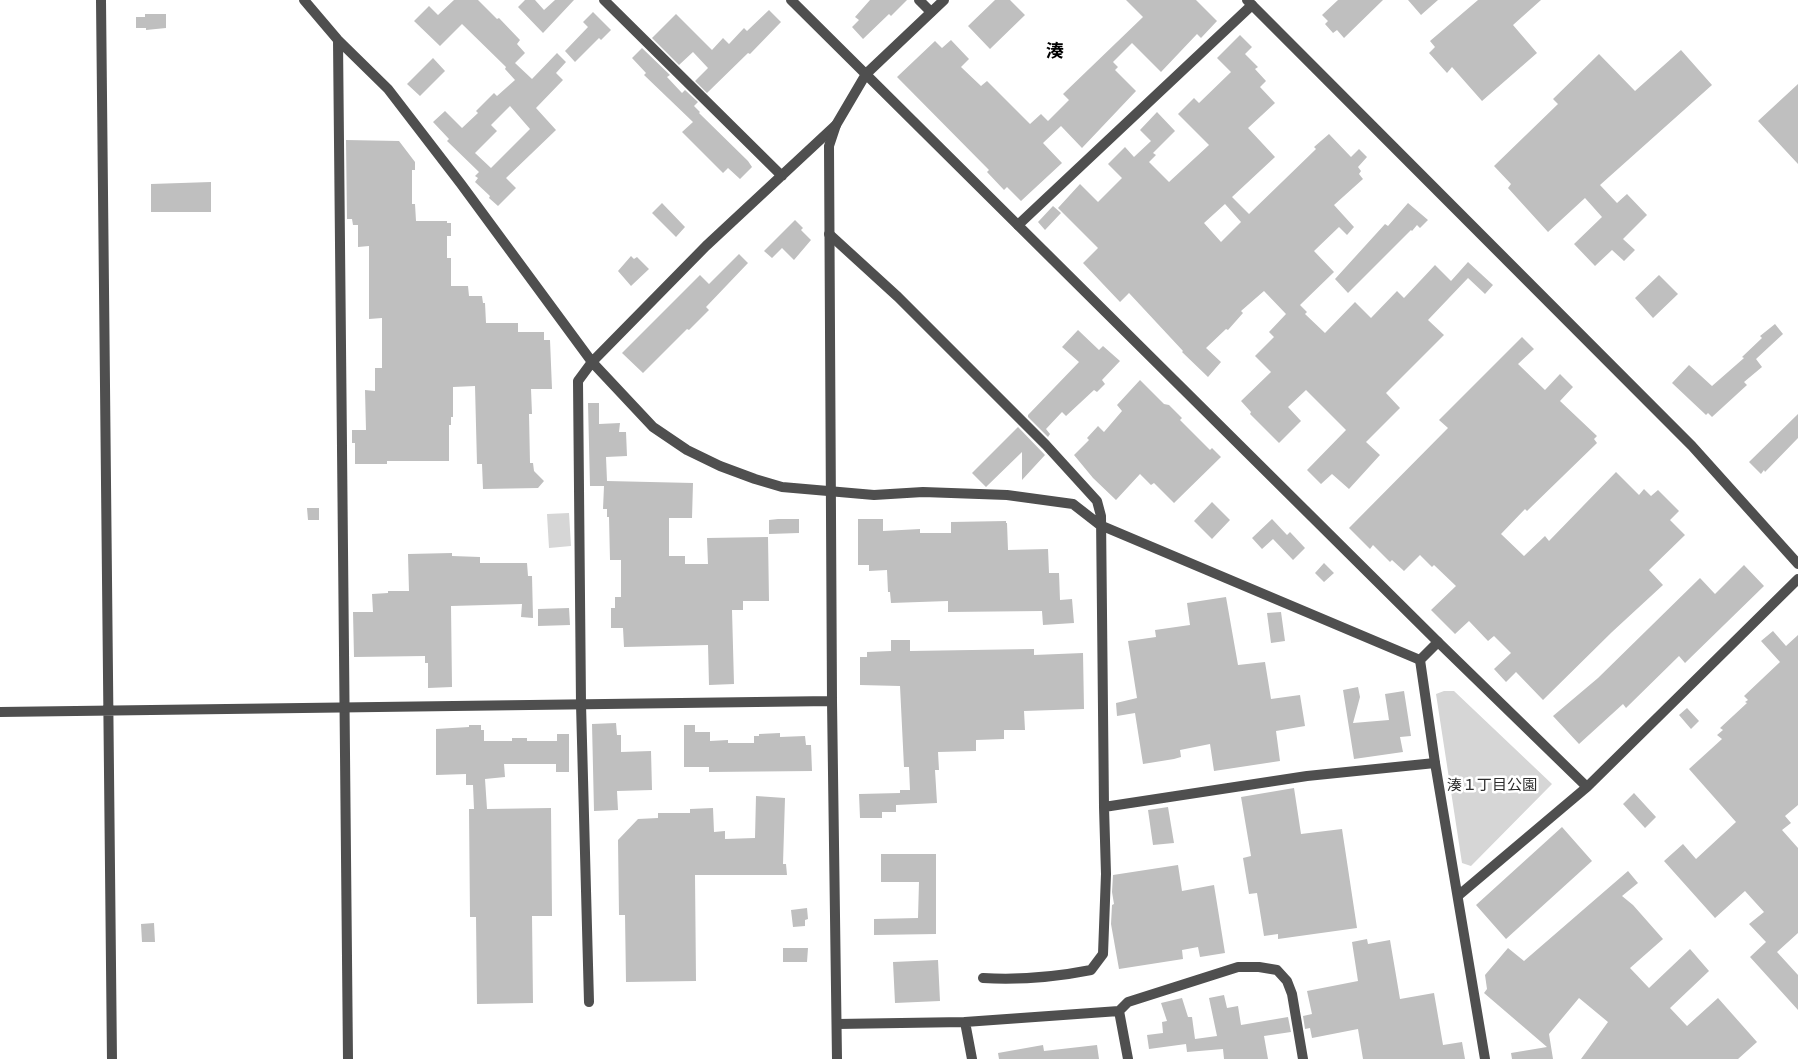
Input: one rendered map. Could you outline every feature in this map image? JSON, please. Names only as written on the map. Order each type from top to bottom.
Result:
[{"type":"street","points":[[101,0],[112,1059]]},
{"type":"street","points":[[304,0],[338,40],[388,89],[461,184],[592,362],[653,427],[687,450],[720,466],[782,487],[874,495],[923,492],[1007,495],[1073,504],[1100,525],[1420,660]]},
{"type":"street","points":[[604,0],[782,176]]},
{"type":"street","points":[[791,0],[1438,642],[1587,787]]},
{"type":"street","points":[[919,0],[931,12]]},
{"type":"street","points":[[837,1059],[830,492],[829,146],[836,125],[866,74],[944,0]]},
{"type":"street","points":[[1018,225],[1250,2],[1492,248],[1692,446],[1798,564]]},
{"type":"street","points":[[338,40],[348,1059]]},
{"type":"street","points":[[589,1002],[581,704],[578,381],[592,362],[706,246],[836,125]]},
{"type":"street","points":[[829,234],[944,342],[1071,471],[1097,501],[1101,516],[1106,874],[1103,954],[1091,970],[1057,976],[983,978]]},
{"type":"street","points":[[1459,895],[1587,787],[1798,579]]},
{"type":"street","points":[[1420,660],[1438,642]]},
{"type":"street","points":[[1420,660],[1485,1059]]},
{"type":"street","points":[[0,712],[832,701]]},
{"type":"street","points":[[1104,807],[1307,776],[1436,763]]},
{"type":"street","points":[[837,1024],[965,1022],[1120,1011],[1128,1002],[1238,967],[1259,967],[1278,970],[1287,981],[1292,994],[1303,1059]]},
{"type":"street","points":[[1120,1011],[1128,1059]]},
{"type":"street","points":[[965,1022],[972,1059]]},
{"type":"green space","points":[[569,513],[571,546],[549,548],[547,514]]},
{"type":"green space","name":"湊１丁目公園","points":[[1444,691],[1454,691],[1552,784],[1471,866],[1462,863],[1436,694]]},
{"type":"building","points":[[454,0],[478,0],[520,40],[517,44],[525,53],[515,63],[532,79],[557,53],[566,62],[556,73],[563,80],[536,108],[556,130],[506,178],[516,188],[498,206],[475,182],[478,178],[475,176],[479,172],[447,141],[449,139],[433,122],[445,111],[462,128],[478,113],[476,111],[494,93],[497,96],[515,80],[505,69],[506,67],[462,24],[440,46],[414,21],[429,6],[438,15]],"holes":[[[510,106],[530,129],[491,168],[475,153],[497,131],[491,125]]]},
{"type":"building","points":[[525,0],[535,0],[544,10],[555,0],[574,0],[543,33],[518,7]]},
{"type":"building","points":[[870,0],[907,0],[863,39],[852,27],[859,20],[855,17]]},
{"type":"building","points":[[995,0],[1010,0],[1025,15],[990,49],[968,26]]},
{"type":"building","points":[[1126,0],[1196,0],[1217,21],[1201,38],[1197,34],[1161,72],[1132,43],[1113,62],[1118,67],[1115,70],[1136,91],[1082,148],[1061,126],[1043,143],[1062,163],[1021,201],[1007,187],[1004,190],[987,172],[989,170],[897,77],[935,41],[942,48],[951,40],[969,59],[961,67],[981,86],[987,81],[1030,124],[1041,114],[1048,121],[1069,100],[1063,94],[1143,17]]},
{"type":"building","points":[[1338,0],[1383,0],[1344,38],[1337,30],[1333,33],[1325,24],[1328,21],[1322,15]]},
{"type":"building","points":[[1408,0],[1438,0],[1421,15]]},
{"type":"building","points":[[1478,0],[1541,0],[1513,25],[1537,53],[1482,101],[1452,67],[1447,73],[1429,53],[1435,47],[1430,41]]},
{"type":"building","points":[[769,10],[781,22],[750,54],[748,53],[707,93],[695,81],[708,68],[693,52],[679,65],[652,38],[676,14],[712,50],[723,38],[729,44],[744,28],[747,31]]},
{"type":"building","points":[[593,12],[611,30],[601,40],[599,38],[575,62],[565,51],[588,27],[583,22]]},
{"type":"building","points":[[145,14],[166,14],[166,28],[146,30],[146,28],[136,28],[136,17],[145,17]]},
{"type":"building","points":[[1240,35],[1252,47],[1245,54],[1258,67],[1255,69],[1266,81],[1260,87],[1275,103],[1248,128],[1275,157],[1232,197],[1249,214],[1329,134],[1351,157],[1359,149],[1367,157],[1358,167],[1361,171],[1359,174],[1363,179],[1334,205],[1354,227],[1347,235],[1339,227],[1314,251],[1334,272],[1300,305],[1307,312],[1305,314],[1325,333],[1355,302],[1371,318],[1397,291],[1404,298],[1435,265],[1451,281],[1468,262],[1493,285],[1485,294],[1468,278],[1428,320],[1444,335],[1386,393],[1400,408],[1366,442],[1380,455],[1349,489],[1332,474],[1321,484],[1307,470],[1346,430],[1306,390],[1288,407],[1301,421],[1279,443],[1250,414],[1251,412],[1241,401],[1271,372],[1255,356],[1274,337],[1269,332],[1286,314],[1264,291],[1241,311],[1243,313],[1228,330],[1226,329],[1206,348],[1221,362],[1208,377],[1182,352],[1129,293],[1120,302],[1083,263],[1098,248],[1058,208],[1080,184],[1098,202],[1122,178],[1108,164],[1125,147],[1134,157],[1151,141],[1140,130],[1157,112],[1175,131],[1153,153],[1156,155],[1149,162],[1169,182],[1209,145],[1178,114],[1194,98],[1199,103],[1231,72],[1217,58]],"holes":[[[1225,204],[1241,222],[1221,242],[1204,223]]]},
{"type":"building","points":[[642,48],[670,75],[667,77],[682,93],[685,90],[698,102],[694,106],[699,113],[748,161],[752,167],[740,179],[728,168],[723,173],[682,132],[693,122],[644,75],[646,73],[632,58]]},
{"type":"building","points":[[1681,50],[1712,85],[1600,185],[1617,203],[1627,194],[1647,215],[1623,239],[1635,250],[1624,261],[1612,250],[1595,266],[1574,244],[1602,217],[1585,198],[1548,232],[1508,188],[1511,184],[1494,166],[1558,104],[1553,99],[1599,54],[1635,91]]},
{"type":"building","points":[[433,58],[445,71],[420,96],[407,84]]},
{"type":"building","points":[[1798,84],[1798,164],[1758,121]]},
{"type":"building","points":[[346,140],[399,141],[415,162],[415,170],[412,170],[412,204],[415,204],[416,221],[447,221],[447,223],[451,223],[451,236],[447,236],[447,258],[451,258],[451,286],[468,286],[469,296],[482,296],[483,303],[485,303],[486,323],[518,323],[518,332],[544,332],[544,340],[550,340],[552,389],[531,389],[532,414],[529,414],[530,463],[533,463],[534,471],[544,481],[538,488],[483,489],[482,464],[477,464],[475,386],[453,387],[453,417],[451,417],[451,425],[449,425],[449,461],[387,461],[387,464],[355,464],[355,443],[352,443],[352,430],[366,430],[365,390],[375,391],[375,368],[382,368],[382,318],[369,319],[369,246],[358,247],[358,225],[353,225],[352,219],[347,219]]},
{"type":"building","points":[[211,182],[211,212],[151,212],[151,184]]},
{"type":"building","points":[[662,203],[685,227],[676,237],[652,213]]},
{"type":"building","points":[[1408,203],[1428,220],[1420,228],[1417,225],[1411,230],[1348,293],[1335,279],[1385,224],[1388,226]]},
{"type":"building","points":[[1053,206],[1061,213],[1045,230],[1038,222]]},
{"type":"building","points":[[795,220],[803,228],[801,230],[811,240],[794,260],[782,248],[772,258],[764,251]]},
{"type":"building","points":[[739,254],[748,263],[706,307],[709,310],[643,373],[622,353],[700,275],[709,284]]},
{"type":"building","points":[[631,256],[634,259],[637,257],[649,269],[631,286],[618,271]]},
{"type":"building","points":[[1659,275],[1678,294],[1653,318],[1635,298]]},
{"type":"building","points":[[1775,324],[1783,334],[1756,359],[1762,367],[1744,382],[1747,385],[1712,417],[1708,413],[1706,415],[1672,383],[1689,365],[1712,386],[1744,358],[1742,357],[1762,338],[1760,336]]},
{"type":"building","points":[[1078,330],[1099,350],[1103,346],[1120,361],[1102,380],[1105,384],[1097,392],[1094,390],[1066,416],[1062,412],[1046,429],[1050,434],[1048,437],[1028,415],[1079,362],[1062,347]]},
{"type":"building","points":[[1522,337],[1534,349],[1518,364],[1545,390],[1560,374],[1573,387],[1560,401],[1597,436],[1594,439],[1597,443],[1527,511],[1525,509],[1501,534],[1524,556],[1545,536],[1549,541],[1616,472],[1639,495],[1644,489],[1651,496],[1658,490],[1679,511],[1670,520],[1685,535],[1649,570],[1663,585],[1543,700],[1516,672],[1506,682],[1494,669],[1511,653],[1494,636],[1488,641],[1469,621],[1455,634],[1431,610],[1456,586],[1434,565],[1432,567],[1420,555],[1404,571],[1392,560],[1390,562],[1373,545],[1370,549],[1349,528],[1448,428],[1439,420]]},
{"type":"building","points":[[1140,380],[1164,404],[1169,405],[1182,418],[1180,420],[1210,450],[1212,448],[1221,457],[1174,503],[1154,483],[1151,485],[1140,474],[1116,500],[1093,478],[1074,455],[1089,440],[1087,438],[1098,426],[1104,432],[1122,411],[1117,405]]},
{"type":"building","points":[[588,403],[599,403],[599,424],[620,423],[619,432],[626,432],[627,456],[606,457],[607,481],[693,483],[692,518],[669,518],[669,556],[685,556],[685,564],[708,564],[707,538],[768,537],[769,601],[743,601],[743,610],[732,610],[734,684],[709,685],[708,645],[624,647],[623,628],[611,628],[611,608],[615,608],[615,597],[621,597],[621,560],[610,560],[609,517],[607,517],[607,509],[603,509],[604,486],[590,486]]},
{"type":"building","points":[[1798,414],[1798,438],[1761,474],[1749,462]]},
{"type":"building","points":[[1018,427],[1045,455],[1022,480],[1022,452],[986,487],[972,473]]},
{"type":"building","points":[[1212,502],[1230,520],[1212,539],[1194,521]]},
{"type":"building","points":[[307,508],[319,508],[319,520],[308,520]]},
{"type":"building","points":[[799,519],[799,533],[769,534],[769,520]]},
{"type":"building","points":[[858,519],[883,519],[883,531],[920,529],[920,533],[951,533],[951,522],[1006,521],[1008,550],[1048,549],[1049,573],[1059,573],[1060,600],[1072,599],[1074,623],[1043,625],[1042,611],[948,612],[948,601],[891,603],[890,592],[888,592],[887,570],[869,571],[869,565],[858,565]]},
{"type":"building","points":[[1272,519],[1287,535],[1290,532],[1305,548],[1293,560],[1273,539],[1262,549],[1252,538]]},
{"type":"building","points":[[452,553],[452,556],[480,557],[480,563],[527,563],[528,576],[532,576],[533,618],[521,617],[522,604],[451,606],[452,687],[428,688],[428,663],[425,663],[425,656],[354,657],[353,612],[373,612],[372,594],[388,593],[388,591],[409,591],[408,554]]},
{"type":"building","points":[[1324,563],[1334,573],[1324,582],[1315,573]]},
{"type":"building","points":[[1744,565],[1764,586],[1685,663],[1679,656],[1626,708],[1623,704],[1579,744],[1553,716],[1598,678],[1700,578],[1715,594]]},
{"type":"building","points":[[1226,597],[1238,665],[1265,662],[1271,699],[1300,695],[1305,726],[1276,731],[1280,761],[1214,771],[1210,744],[1180,750],[1181,757],[1143,764],[1135,713],[1117,716],[1116,703],[1137,698],[1128,641],[1156,637],[1155,630],[1190,625],[1187,603]]},
{"type":"building","points":[[569,608],[570,625],[538,626],[538,609]]},
{"type":"building","points":[[1281,612],[1285,641],[1271,643],[1267,613]]},
{"type":"building","points":[[1773,631],[1786,646],[1798,635],[1798,805],[1785,816],[1791,823],[1782,830],[1798,848],[1798,933],[1777,952],[1798,975],[1798,1010],[1750,957],[1766,942],[1749,924],[1764,912],[1745,891],[1715,918],[1664,861],[1683,844],[1696,859],[1736,822],[1689,769],[1722,739],[1717,735],[1723,730],[1720,728],[1747,703],[1745,702],[1748,700],[1744,696],[1780,662],[1761,641]]},
{"type":"building","points":[[891,640],[910,640],[910,651],[1034,649],[1034,655],[1083,653],[1084,709],[1024,711],[1025,730],[1004,730],[1004,739],[976,740],[976,751],[938,752],[939,770],[935,770],[937,803],[896,805],[896,812],[882,812],[882,818],[860,818],[859,794],[900,793],[900,790],[910,790],[909,767],[904,767],[900,686],[860,685],[860,657],[867,657],[867,652],[891,651]]},
{"type":"building","points":[[1358,687],[1360,697],[1353,723],[1389,720],[1385,694],[1404,691],[1411,736],[1400,737],[1403,752],[1354,759],[1343,690]]},
{"type":"building","points":[[1687,708],[1699,721],[1691,729],[1679,715]]},
{"type":"building","points":[[616,723],[617,735],[621,735],[621,752],[651,751],[652,790],[617,791],[618,810],[594,811],[592,724]]},
{"type":"building","points":[[469,725],[481,725],[481,730],[484,730],[484,741],[512,741],[512,738],[527,738],[527,741],[557,741],[557,734],[569,734],[569,772],[556,772],[556,764],[504,764],[505,777],[485,779],[487,809],[551,808],[552,916],[532,916],[533,1003],[477,1004],[476,917],[470,917],[469,809],[474,809],[473,785],[466,785],[466,774],[436,775],[436,729],[469,727]]},
{"type":"building","points":[[684,725],[695,725],[695,732],[710,732],[710,741],[728,740],[728,743],[754,743],[754,736],[759,736],[759,734],[780,733],[780,737],[805,736],[806,745],[811,745],[812,771],[709,772],[709,767],[684,767]]},
{"type":"building","points":[[1294,788],[1301,834],[1342,829],[1357,928],[1278,939],[1278,934],[1264,936],[1257,893],[1249,894],[1243,858],[1251,856],[1241,797]]},
{"type":"building","points":[[1634,793],[1656,817],[1645,828],[1623,804]]},
{"type":"building","points":[[756,796],[785,798],[783,864],[786,864],[787,875],[695,875],[696,981],[626,982],[625,915],[619,915],[618,840],[638,819],[658,818],[658,813],[690,813],[690,809],[713,808],[714,832],[725,831],[725,839],[755,838]]},
{"type":"building","points":[[1168,807],[1174,843],[1153,845],[1148,810]]},
{"type":"building","points":[[1562,827],[1592,861],[1506,939],[1476,905]]},
{"type":"building","points":[[881,854],[936,854],[936,934],[874,935],[874,919],[918,918],[919,882],[881,882]]},
{"type":"building","points":[[1178,865],[1182,891],[1214,885],[1225,953],[1200,957],[1198,947],[1182,950],[1183,959],[1119,969],[1111,924],[1112,905],[1114,904],[1112,892],[1113,875]]},
{"type":"building","points":[[1628,871],[1638,883],[1622,896],[1633,905],[1663,939],[1630,968],[1649,988],[1690,949],[1709,971],[1670,1008],[1687,1026],[1718,998],[1757,1042],[1738,1059],[1581,1059],[1608,1022],[1579,998],[1549,1034],[1553,1059],[1512,1059],[1511,1053],[1547,1047],[1484,993],[1487,989],[1485,975],[1508,948],[1524,961]]},
{"type":"building","points":[[807,908],[808,919],[805,920],[805,926],[793,927],[791,910]]},
{"type":"building","points":[[154,923],[155,942],[142,942],[141,924]]},
{"type":"building","points":[[1367,939],[1368,944],[1390,940],[1400,999],[1434,993],[1443,1045],[1462,1042],[1465,1059],[1363,1059],[1358,1029],[1312,1038],[1310,1028],[1305,1029],[1303,1016],[1312,1014],[1307,991],[1358,981],[1352,942]]},
{"type":"building","points":[[783,948],[808,948],[807,962],[783,962]]},
{"type":"building","points":[[938,960],[940,1001],[895,1003],[893,962]]},
{"type":"building","points":[[1224,995],[1227,1008],[1238,1006],[1241,1025],[1288,1017],[1291,1032],[1264,1036],[1268,1059],[1224,1059],[1223,1049],[1187,1052],[1186,1044],[1149,1049],[1147,1035],[1163,1033],[1162,1022],[1167,1021],[1161,1003],[1182,998],[1188,1017],[1192,1017],[1195,1039],[1217,1036],[1209,998]]},
{"type":"building","points":[[1043,1045],[1044,1051],[1097,1045],[1099,1059],[999,1059],[998,1053]]},
{"type":"district","name":"湊","points":[[1055,51]]}]
